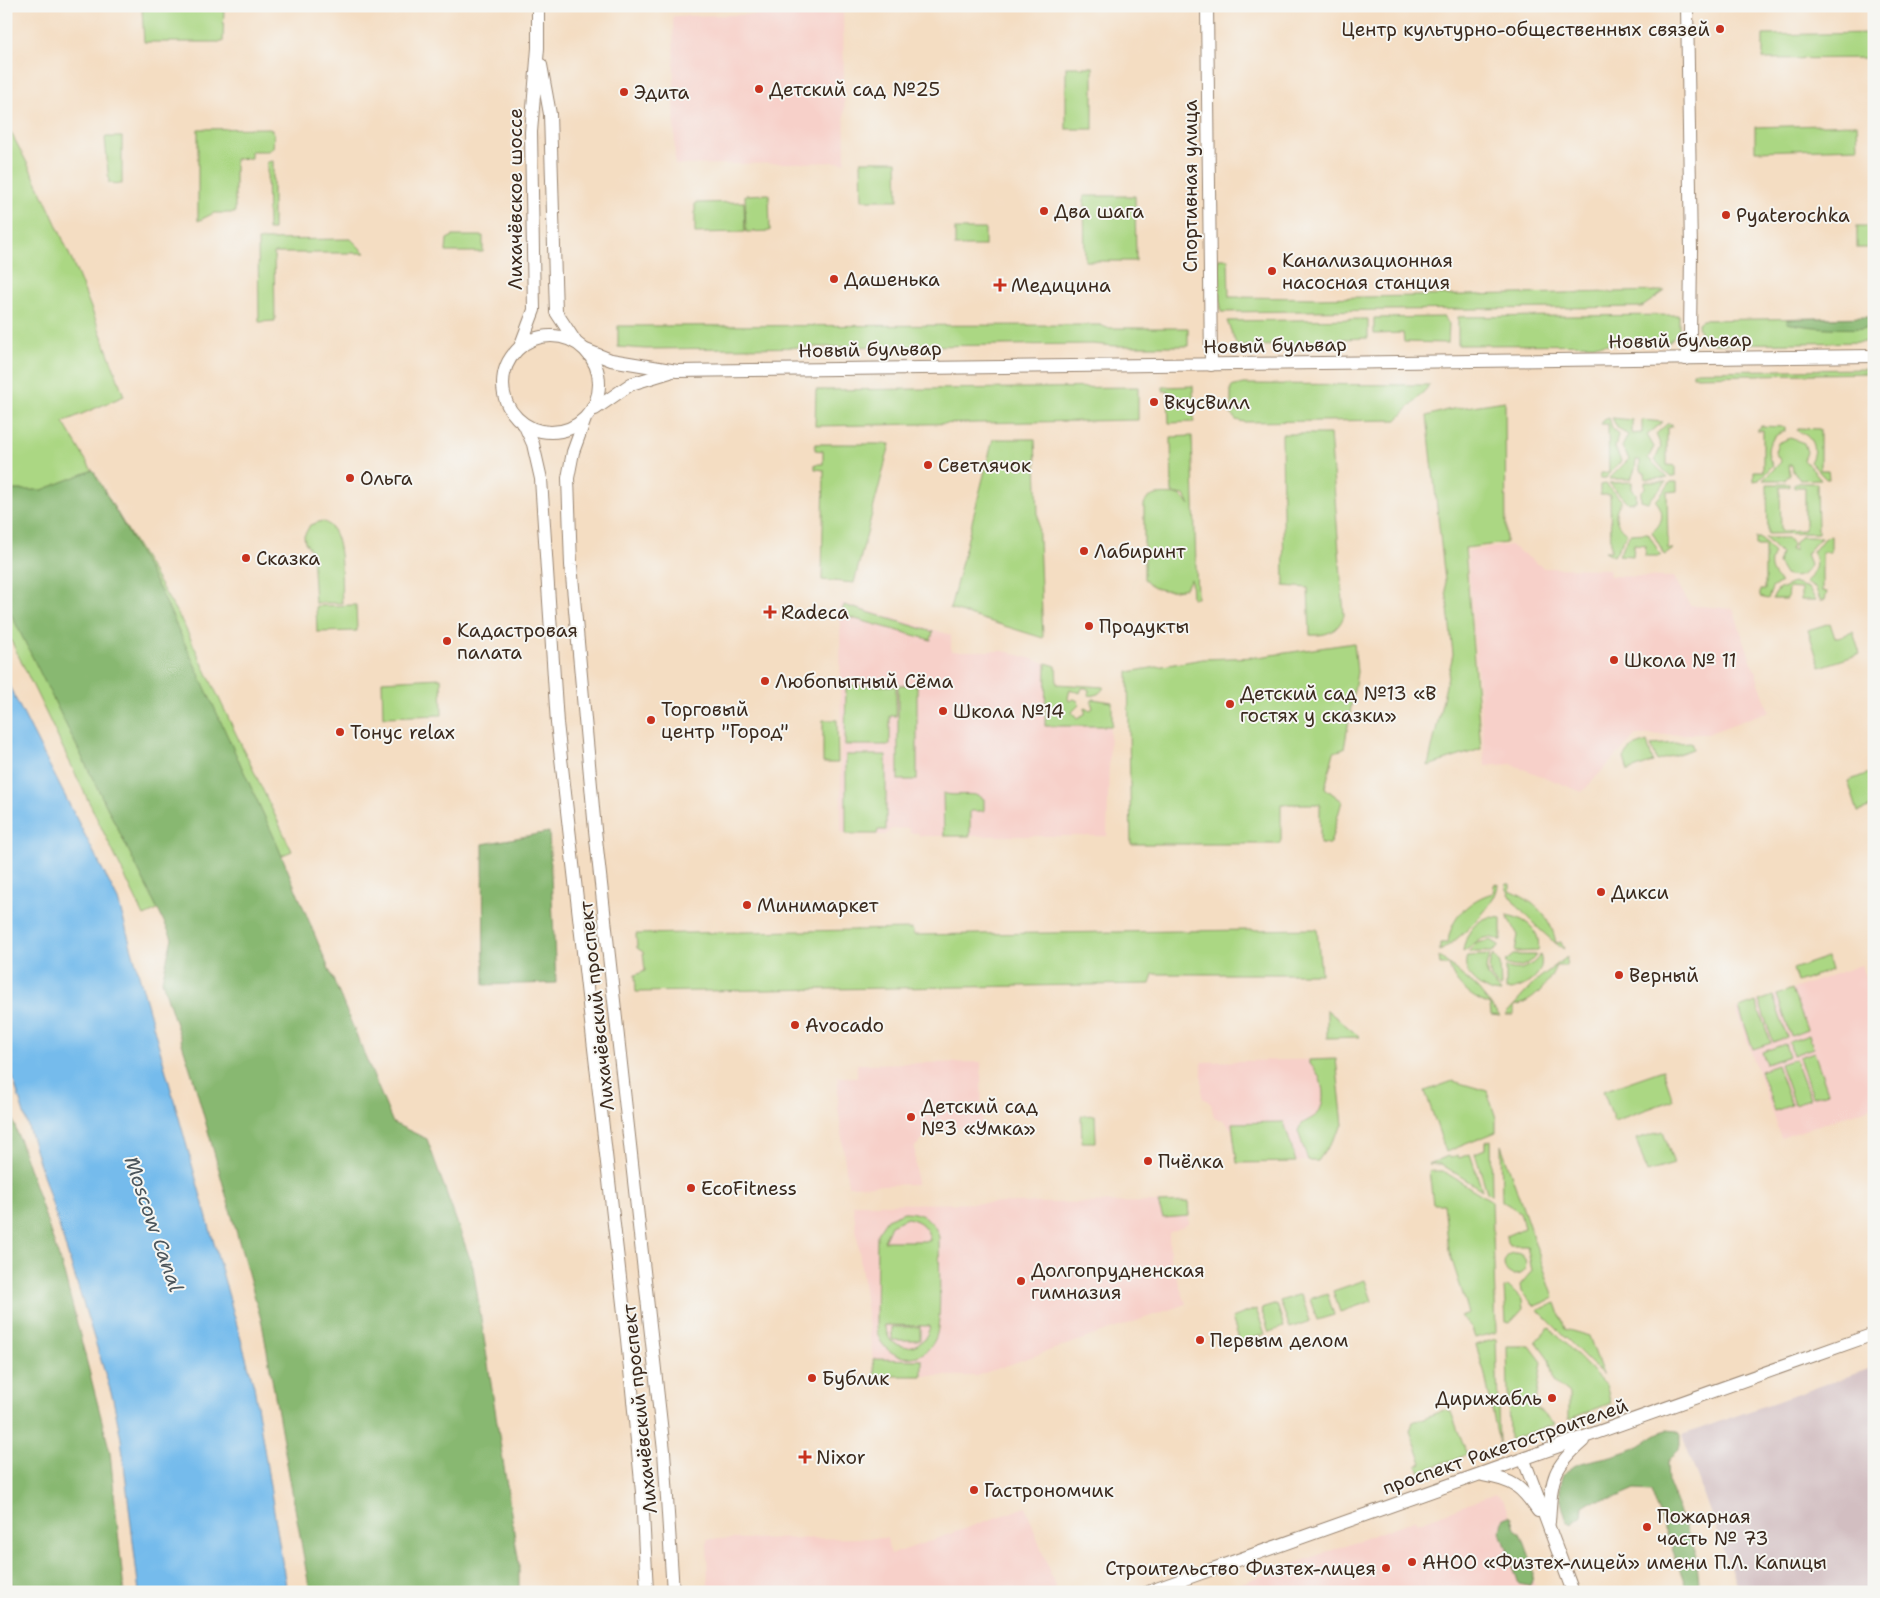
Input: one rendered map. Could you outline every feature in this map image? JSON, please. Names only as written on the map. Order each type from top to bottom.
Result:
[{"type":"main road","name":"Лихачёвское шоссе","points":[[520,347],[534,310],[531,132],[538,48],[538,6]]},
{"type":"main road","name":"Спортивная улица","points":[[1207,6],[1210,365]]},
{"type":"main road","points":[[1686,359],[1690,337],[1691,251],[1687,6]]},
{"type":"main road","name":"Лихачёвское шоссе","points":[[538,48],[550,114],[556,312],[575,342]]},
{"type":"main road","name":"Лихачёвский проспект","points":[[647,1592],[642,1492],[628,1349],[558,722],[541,479],[533,444],[524,424],[508,406],[503,386],[506,367],[520,347],[534,339],[545,336],[556,336],[575,342],[586,350],[593,359],[600,381],[598,398],[588,416],[573,452],[568,478],[578,657],[595,830],[662,1432],[673,1592]]},
{"type":"main road","name":"Новый бульвар","points":[[586,350],[611,360],[677,371],[1874,356]]},
{"type":"main road","name":"Новый бульвар","points":[[588,416],[631,384],[677,371]]},
{"type":"main road","points":[[524,424],[537,430],[555,432],[575,426],[588,416]]},
{"type":"main road","name":"проспект Ракетостроителей","points":[[1148,1592],[1524,1460],[1874,1334]]},
{"type":"main road","points":[[1549,1527],[1551,1487],[1556,1469],[1587,1437]]},
{"type":"main road","points":[[1524,1460],[1573,1592]]},
{"type":"main road","points":[[1480,1474],[1511,1481],[1519,1486],[1549,1527]]},
{"type":"shaded area","name":"Детский сад №25","points":[[843,13],[845,162],[675,165],[673,16]]},
{"type":"shaded area","name":"Школа № 11","points":[[1510,545],[1544,568],[1609,569],[1610,576],[1674,577],[1690,605],[1733,609],[1769,711],[1707,734],[1636,735],[1582,792],[1511,764],[1485,766],[1467,551]]},
{"type":"shaded area","name":"Школа №14","points":[[840,602],[951,635],[951,651],[1004,651],[1046,663],[1045,726],[1110,727],[1107,836],[919,836],[919,833],[910,833],[909,828],[891,829],[885,835],[841,834]]},
{"type":"shaded area","points":[[1861,965],[1874,1001],[1874,1106],[1781,1138],[1736,1009]]},
{"type":"shaded area","points":[[1336,1059],[1343,1125],[1318,1161],[1237,1163],[1232,1130],[1223,1120],[1214,1118],[1211,1104],[1202,1097],[1202,1062]]},
{"type":"shaded area","name":"Детский сад №3 «Умка»","points":[[981,1062],[982,1127],[933,1128],[915,1147],[916,1184],[848,1186],[838,1107],[838,1077],[857,1077],[857,1064]]},
{"type":"shaded area","name":"Долгопрудненская гимназия","points":[[1188,1202],[1189,1224],[1169,1233],[1170,1258],[1186,1304],[976,1376],[875,1376],[853,1204]]},
{"type":"shaded area","points":[[1874,1367],[1874,1592],[1739,1592],[1682,1435]]},
{"type":"shaded area","name":"АНОО «Физтех-лицей» имени П.Л. Капицы","points":[[1495,1494],[1503,1499],[1537,1592],[1217,1592],[1416,1519],[1417,1523]]},
{"type":"shaded area","points":[[1026,1507],[1057,1592],[708,1592],[707,1539],[887,1538],[890,1555]]},
{"type":"green space","points":[[224,6],[223,42],[144,42],[142,9]]},
{"type":"green space","points":[[1874,33],[1874,58],[1763,59],[1763,35]]},
{"type":"green space","points":[[1066,67],[1093,67],[1093,129],[1066,129]]},
{"type":"green space","points":[[6,124],[24,157],[71,257],[124,396],[63,422],[183,623],[292,851],[144,916],[6,630]]},
{"type":"green space","points":[[1857,124],[1858,148],[1755,151],[1755,127]]},
{"type":"green space","points":[[270,128],[274,133],[273,148],[268,151],[251,151],[251,158],[235,159],[235,213],[214,213],[198,221],[198,129]]},
{"type":"green space","points":[[105,137],[122,137],[122,184],[109,183]]},
{"type":"green space","points":[[273,161],[273,230],[268,230],[267,162]]},
{"type":"green space","points":[[861,161],[897,161],[898,200],[862,200]]},
{"type":"green space","points":[[769,194],[770,231],[746,232],[745,195]]},
{"type":"green space","points":[[1084,196],[1135,196],[1136,261],[1085,261]]},
{"type":"green space","points":[[744,202],[745,232],[695,233],[695,203]]},
{"type":"green space","points":[[1857,226],[1874,226],[1874,248],[1857,248]]},
{"type":"green space","points":[[955,229],[985,229],[985,246],[955,246]]},
{"type":"green space","points":[[453,236],[483,236],[483,252],[446,252],[447,239]]},
{"type":"green space","points":[[351,239],[365,253],[274,253],[275,321],[259,322],[258,240]]},
{"type":"green space","points":[[1218,259],[1228,259],[1229,297],[1316,298],[1665,291],[1642,307],[1221,312]]},
{"type":"green space","points":[[1679,315],[1679,331],[1670,341],[1650,344],[1458,345],[1458,317]]},
{"type":"green space","points":[[1444,317],[1449,324],[1448,343],[1404,342],[1403,333],[1374,334],[1374,318]]},
{"type":"green space","points":[[1874,317],[1874,342],[1714,344],[1703,336],[1699,330],[1698,323],[1702,320]]},
{"type":"green space","points":[[1874,317],[1874,328],[1830,328],[1787,323],[1787,319]]},
{"type":"green space","points":[[1368,319],[1368,338],[1339,339],[1336,345],[1237,346],[1227,321]]},
{"type":"green space","points":[[1100,325],[1107,328],[1188,328],[1188,346],[1115,346],[1092,344],[646,349],[618,347],[618,326]]},
{"type":"green space","points":[[1874,369],[1874,373],[1693,376],[1693,373],[1697,371]]},
{"type":"green space","points":[[1243,384],[1430,385],[1397,420],[1244,422],[1236,420],[1231,414],[1231,387]]},
{"type":"green space","points":[[1193,386],[1194,422],[1169,423],[1168,391],[1163,391],[1163,387]]},
{"type":"green space","points":[[1138,387],[1138,420],[815,426],[816,390]]},
{"type":"green space","points":[[1505,401],[1506,543],[1465,548],[1481,749],[1428,766],[1453,654],[1427,416],[1447,410]]},
{"type":"green space","points":[[1609,418],[1612,428],[1618,435],[1615,448],[1621,461],[1606,478],[1600,478],[1600,473],[1609,473],[1608,424],[1601,424]]},
{"type":"green space","points":[[1612,418],[1632,420],[1632,434],[1642,433],[1642,420],[1663,422],[1647,435],[1654,447],[1648,458],[1668,478],[1646,479],[1645,473],[1640,470],[1640,460],[1636,460],[1631,479],[1609,479],[1629,459],[1622,447],[1628,435],[1618,429]]},
{"type":"green space","points":[[1667,424],[1672,424],[1672,427],[1667,428],[1667,465],[1675,466],[1675,477],[1670,477],[1655,460],[1661,447],[1656,434]]},
{"type":"green space","points":[[1761,426],[1785,427],[1785,431],[1775,436],[1769,445],[1768,454],[1773,465],[1759,480],[1754,481],[1754,471],[1763,471],[1763,430],[1757,430]]},
{"type":"green space","points":[[1798,428],[1820,429],[1820,470],[1828,470],[1829,479],[1826,479],[1810,462],[1813,452],[1812,443],[1810,439],[1797,431]]},
{"type":"green space","points":[[1282,434],[1330,434],[1344,615],[1336,629],[1322,635],[1310,635],[1308,588],[1284,586]]},
{"type":"green space","points":[[1192,436],[1197,598],[1192,598],[1191,579],[1185,588],[1162,590],[1151,586],[1144,578],[1144,505],[1150,498],[1164,494],[1180,495],[1190,505],[1184,495],[1172,493],[1171,437]]},
{"type":"green space","points":[[1790,438],[1804,443],[1807,452],[1804,460],[1821,479],[1800,480],[1793,471],[1792,465],[1789,465],[1790,474],[1785,480],[1763,480],[1781,462],[1775,452],[1778,443]]},
{"type":"green space","points":[[993,439],[1035,439],[1043,638],[950,609]]},
{"type":"green space","points":[[815,444],[890,444],[854,583],[822,580],[824,470],[815,469],[815,464],[823,464],[823,451],[815,450]]},
{"type":"green space","points":[[93,470],[162,594],[274,837],[393,1123],[427,1139],[473,1267],[519,1564],[519,1592],[310,1592],[262,1323],[194,1081],[162,981],[172,938],[6,604],[6,490],[42,490]]},
{"type":"green space","points":[[1632,482],[1632,489],[1636,493],[1636,501],[1628,503],[1609,483]]},
{"type":"green space","points":[[1645,482],[1666,482],[1648,502],[1641,500],[1641,492],[1645,488]]},
{"type":"green space","points":[[1671,482],[1677,482],[1677,491],[1667,492],[1668,549],[1673,549],[1665,555],[1652,532],[1659,525],[1662,514],[1656,501]]},
{"type":"green space","points":[[1794,483],[1817,483],[1818,533],[1768,534],[1767,484],[1789,484],[1789,487],[1780,487],[1781,531],[1805,530],[1805,487],[1794,487]]},
{"type":"green space","points":[[1606,484],[1622,501],[1617,510],[1616,518],[1620,527],[1627,533],[1614,556],[1605,551],[1611,551],[1610,495],[1600,495],[1600,485]]},
{"type":"green space","points":[[322,521],[330,526],[338,544],[342,603],[315,603],[312,552],[305,542],[304,536],[310,525]]},
{"type":"green space","points":[[1648,533],[1661,556],[1645,556],[1646,545],[1634,544],[1633,556],[1619,555],[1630,534]]},
{"type":"green space","points":[[1831,536],[1831,552],[1822,552],[1822,591],[1827,592],[1825,600],[1820,600],[1816,589],[1805,582],[1814,572],[1815,561],[1813,552],[1825,537]]},
{"type":"green space","points":[[1800,537],[1821,537],[1806,554],[1810,564],[1804,574],[1793,577],[1785,575],[1778,563],[1781,554],[1765,538],[1787,538],[1792,544],[1790,550],[1795,550],[1794,544]]},
{"type":"green space","points":[[1756,538],[1760,538],[1774,553],[1771,569],[1774,576],[1781,582],[1772,588],[1768,599],[1760,597],[1760,590],[1765,590],[1765,546],[1756,546]]},
{"type":"green space","points":[[1793,583],[1808,588],[1816,600],[1801,600],[1801,589],[1788,588],[1787,599],[1772,599],[1778,590]]},
{"type":"green space","points":[[356,605],[357,631],[317,632],[316,606]]},
{"type":"green space","points":[[844,605],[933,632],[931,640],[841,615]]},
{"type":"green space","points":[[1830,623],[1835,638],[1853,632],[1860,654],[1820,667],[1808,630]]},
{"type":"green space","points":[[1354,643],[1357,672],[1344,749],[1334,752],[1325,788],[1342,801],[1330,844],[1320,844],[1320,804],[1281,804],[1281,844],[1131,844],[1128,672],[1203,659],[1258,657]]},
{"type":"green space","points":[[1046,663],[1056,666],[1057,684],[1104,687],[1095,695],[1088,695],[1089,690],[1086,688],[1082,688],[1080,693],[1070,689],[1068,698],[1069,701],[1074,699],[1078,701],[1079,705],[1072,712],[1077,718],[1085,714],[1085,707],[1090,710],[1093,708],[1091,702],[1093,699],[1112,702],[1112,726],[1045,726]]},
{"type":"green space","points":[[441,678],[442,715],[383,717],[382,681]]},
{"type":"green space","points":[[846,685],[896,686],[896,716],[890,716],[890,745],[845,745]]},
{"type":"green space","points":[[898,685],[917,685],[917,780],[898,780]]},
{"type":"green space","points":[[823,720],[837,720],[838,763],[823,763]]},
{"type":"green space","points":[[1647,742],[1653,762],[1628,771],[1624,758],[1631,748]]},
{"type":"green space","points":[[1691,742],[1693,749],[1657,761],[1651,745]]},
{"type":"green space","points":[[846,755],[886,755],[886,830],[878,830],[877,834],[846,834]]},
{"type":"green space","points":[[1874,771],[1874,806],[1858,812],[1848,781]]},
{"type":"green space","points":[[943,793],[953,795],[970,794],[984,799],[984,811],[970,811],[970,836],[944,836]]},
{"type":"green space","points":[[549,832],[556,983],[484,985],[483,844]]},
{"type":"green space","points":[[1498,884],[1491,902],[1484,912],[1466,931],[1440,951],[1440,943],[1448,943],[1453,925],[1463,911],[1477,900],[1493,893],[1494,885]]},
{"type":"green space","points":[[1506,884],[1510,884],[1510,891],[1534,905],[1546,917],[1554,933],[1556,943],[1561,942],[1564,949],[1557,945],[1539,929],[1520,909],[1508,891]]},
{"type":"green space","points":[[1506,915],[1520,919],[1531,926],[1535,931],[1539,944],[1538,951],[1515,952],[1518,935]]},
{"type":"green space","points":[[1490,917],[1501,918],[1501,941],[1494,938],[1484,938],[1463,952],[1471,930],[1479,922]]},
{"type":"green space","points":[[912,929],[914,935],[1317,929],[1321,974],[1153,974],[1150,984],[636,992],[635,975],[645,971],[643,952],[637,948],[636,934]]},
{"type":"green space","points":[[1491,940],[1500,946],[1492,952],[1468,952],[1477,943]]},
{"type":"green space","points":[[1490,955],[1486,968],[1488,977],[1501,993],[1487,990],[1480,986],[1467,970],[1467,956]]},
{"type":"green space","points":[[1493,955],[1500,964],[1501,988],[1491,977],[1489,969]]},
{"type":"green space","points":[[1513,955],[1536,955],[1527,964],[1515,967],[1506,964],[1506,961]]},
{"type":"green space","points":[[1540,955],[1540,969],[1537,975],[1519,988],[1506,990],[1506,967],[1511,969],[1525,968]]},
{"type":"green space","points":[[1439,956],[1477,988],[1500,1016],[1491,1015],[1490,1005],[1470,995],[1459,985],[1449,965],[1440,965]]},
{"type":"green space","points":[[1567,957],[1566,966],[1556,966],[1545,986],[1540,991],[1528,1001],[1514,1006],[1514,1015],[1505,1015],[1538,979]]},
{"type":"green space","points":[[1827,957],[1831,970],[1797,982],[1793,969]]},
{"type":"green space","points":[[1792,989],[1807,1030],[1791,1036],[1777,995]]},
{"type":"green space","points":[[1773,996],[1787,1037],[1773,1042],[1759,1001]]},
{"type":"green space","points":[[1756,1002],[1771,1043],[1753,1049],[1739,1008]]},
{"type":"green space","points":[[1327,1010],[1360,1037],[1327,1038]]},
{"type":"green space","points":[[1809,1035],[1813,1048],[1793,1055],[1789,1042]]},
{"type":"green space","points":[[1785,1044],[1789,1056],[1766,1064],[1762,1052]]},
{"type":"green space","points":[[1814,1052],[1828,1092],[1812,1097],[1799,1057]]},
{"type":"green space","points":[[1336,1059],[1343,1125],[1318,1161],[1308,1161],[1298,1131],[1299,1127],[1318,1113],[1323,1101],[1320,1080],[1314,1068],[1309,1064],[1309,1060]]},
{"type":"green space","points":[[1795,1059],[1810,1099],[1794,1104],[1780,1064]]},
{"type":"green space","points":[[1777,1065],[1791,1105],[1775,1111],[1760,1071]]},
{"type":"green space","points":[[1663,1070],[1673,1100],[1614,1121],[1603,1091]]},
{"type":"green space","points":[[1453,1081],[1487,1091],[1496,1118],[1496,1132],[1446,1152],[1425,1091]]},
{"type":"green space","points":[[6,1099],[64,1273],[110,1452],[124,1592],[13,1592],[6,1553]]},
{"type":"green space","points":[[1095,1115],[1096,1142],[1082,1142],[1081,1116]]},
{"type":"green space","points":[[1284,1122],[1296,1162],[1237,1163],[1232,1123]]},
{"type":"green space","points":[[1663,1131],[1674,1164],[1647,1172],[1636,1139]]},
{"type":"green space","points":[[1491,1140],[1492,1195],[1487,1192],[1475,1153],[1485,1149],[1485,1142]]},
{"type":"green space","points":[[1501,1145],[1554,1298],[1535,1306],[1521,1292],[1520,1285],[1532,1271],[1527,1246],[1509,1246],[1507,1243],[1506,1236],[1524,1228],[1520,1212],[1502,1201]]},
{"type":"green space","points":[[1470,1154],[1482,1190],[1441,1164],[1429,1164],[1448,1156],[1451,1158],[1457,1155],[1459,1158]]},
{"type":"green space","points":[[1429,1171],[1443,1171],[1492,1201],[1496,1332],[1475,1338],[1472,1329],[1460,1316],[1469,1313],[1449,1251],[1444,1204],[1433,1204]]},
{"type":"green space","points":[[1188,1202],[1189,1216],[1163,1218],[1158,1203]]},
{"type":"green space","points":[[904,1212],[922,1215],[934,1226],[939,1237],[940,1304],[938,1329],[930,1347],[922,1354],[912,1357],[903,1357],[885,1347],[879,1338],[876,1327],[877,1234],[887,1219]],"holes":[[[907,1218],[923,1225],[928,1232],[930,1241],[884,1241],[891,1225]],[[884,1325],[930,1326],[928,1333],[920,1343],[909,1347],[896,1344],[890,1340]]]},
{"type":"green space","points":[[1511,1253],[1519,1253],[1526,1260],[1526,1268],[1519,1275],[1511,1275],[1504,1268],[1504,1260]]},
{"type":"green space","points":[[1365,1280],[1372,1301],[1340,1312],[1333,1291]]},
{"type":"green space","points":[[1508,1286],[1522,1300],[1523,1309],[1510,1323],[1506,1322],[1504,1288]]},
{"type":"green space","points":[[1327,1293],[1334,1315],[1317,1320],[1310,1299]]},
{"type":"green space","points":[[1301,1294],[1310,1321],[1290,1328],[1280,1301]]},
{"type":"green space","points":[[1556,1303],[1565,1329],[1589,1336],[1603,1375],[1538,1310]]},
{"type":"green space","points":[[1277,1304],[1284,1327],[1269,1332],[1261,1309]]},
{"type":"green space","points":[[1256,1309],[1265,1334],[1240,1342],[1232,1318]]},
{"type":"green space","points":[[892,1327],[920,1327],[920,1340],[892,1340]]},
{"type":"green space","points":[[1549,1327],[1606,1385],[1611,1403],[1569,1419],[1569,1394],[1554,1382],[1549,1359],[1536,1341]]},
{"type":"green space","points":[[1496,1339],[1499,1443],[1484,1371],[1476,1345]]},
{"type":"green space","points":[[1507,1346],[1530,1346],[1542,1362],[1535,1408],[1556,1424],[1509,1440]]},
{"type":"green space","points":[[873,1359],[922,1360],[922,1376],[875,1376]]},
{"type":"green space","points":[[1444,1410],[1451,1412],[1467,1455],[1420,1472],[1417,1465],[1422,1463],[1410,1431],[1413,1422]]},
{"type":"green space","points":[[1667,1430],[1677,1431],[1680,1435],[1680,1446],[1667,1463],[1668,1483],[1695,1550],[1698,1583],[1697,1589],[1692,1592],[1687,1590],[1651,1491],[1635,1490],[1619,1497],[1591,1501],[1583,1506],[1582,1516],[1572,1524],[1567,1521],[1561,1499],[1560,1484],[1565,1473],[1573,1466],[1630,1450]]},
{"type":"green space","points":[[1509,1516],[1512,1518],[1515,1529],[1521,1533],[1531,1561],[1533,1576],[1529,1586],[1519,1584],[1501,1532],[1503,1519]]},
{"type":"water","name":"Moscow Canal","points":[[6,680],[118,900],[254,1386],[287,1592],[139,1592],[121,1439],[113,1399],[6,1056]]},
{"type":"place","name":"Центр культурно-общественных связей","points":[[1720,29]]},
{"type":"place","name":"Детский сад №25","points":[[759,89]]},
{"type":"place","name":"Эдита","points":[[624,92]]},
{"type":"place","name":"Два шага","points":[[1044,211]]},
{"type":"place","name":"Pyaterochka","points":[[1726,215]]},
{"type":"place","name":"Канализационная насосная станция","points":[[1272,271]]},
{"type":"place","name":"Дашенька","points":[[834,279]]},
{"type":"place","name":"Медицина","points":[[1000,285]]},
{"type":"place","name":"ВкусВилл","points":[[1154,402]]},
{"type":"place","name":"Светлячок","points":[[928,465]]},
{"type":"place","name":"Ольга","points":[[350,478]]},
{"type":"place","name":"Лабиринт","points":[[1084,551]]},
{"type":"place","name":"Сказка","points":[[246,558]]},
{"type":"place","name":"Radeca","points":[[770,612]]},
{"type":"place","name":"Продукты","points":[[1089,626]]},
{"type":"place","name":"Кадастровая палата","points":[[447,641]]},
{"type":"place","name":"Школа № 11","points":[[1614,660]]},
{"type":"place","name":"Любопытный Сёма","points":[[765,681]]},
{"type":"place","name":"Детский сад №13 «В гостях у сказки»","points":[[1230,704]]},
{"type":"place","name":"Школа №14","points":[[943,711]]},
{"type":"place","name":"Торговый центр \"Город\"","points":[[651,720]]},
{"type":"place","name":"Тонус relax","points":[[340,732]]},
{"type":"place","name":"Дикси","points":[[1601,892]]},
{"type":"place","name":"Минимаркет","points":[[747,905]]},
{"type":"place","name":"Верный","points":[[1619,975]]},
{"type":"place","name":"Avocado","points":[[795,1025]]},
{"type":"place","name":"Детский сад №3 «Умка»","points":[[911,1117]]},
{"type":"place","name":"Пчёлка","points":[[1148,1161]]},
{"type":"place","name":"EcoFitness","points":[[691,1188]]},
{"type":"place","name":"Долгопрудненская гимназия","points":[[1021,1281]]},
{"type":"place","name":"Первым делом","points":[[1200,1340]]},
{"type":"place","name":"Бублик","points":[[812,1378]]},
{"type":"place","name":"Дирижабль","points":[[1552,1398]]},
{"type":"place","name":"Nixor","points":[[805,1457]]},
{"type":"place","name":"Гастрономчик","points":[[974,1490]]},
{"type":"place","name":"Пожарная часть № 73","points":[[1647,1527]]},
{"type":"place","name":"АНОО «Физтех-лицей» имени П.Л. Капицы","points":[[1412,1562]]},
{"type":"place","name":"Строительство Физтех-лицея","points":[[1386,1568]]}]
